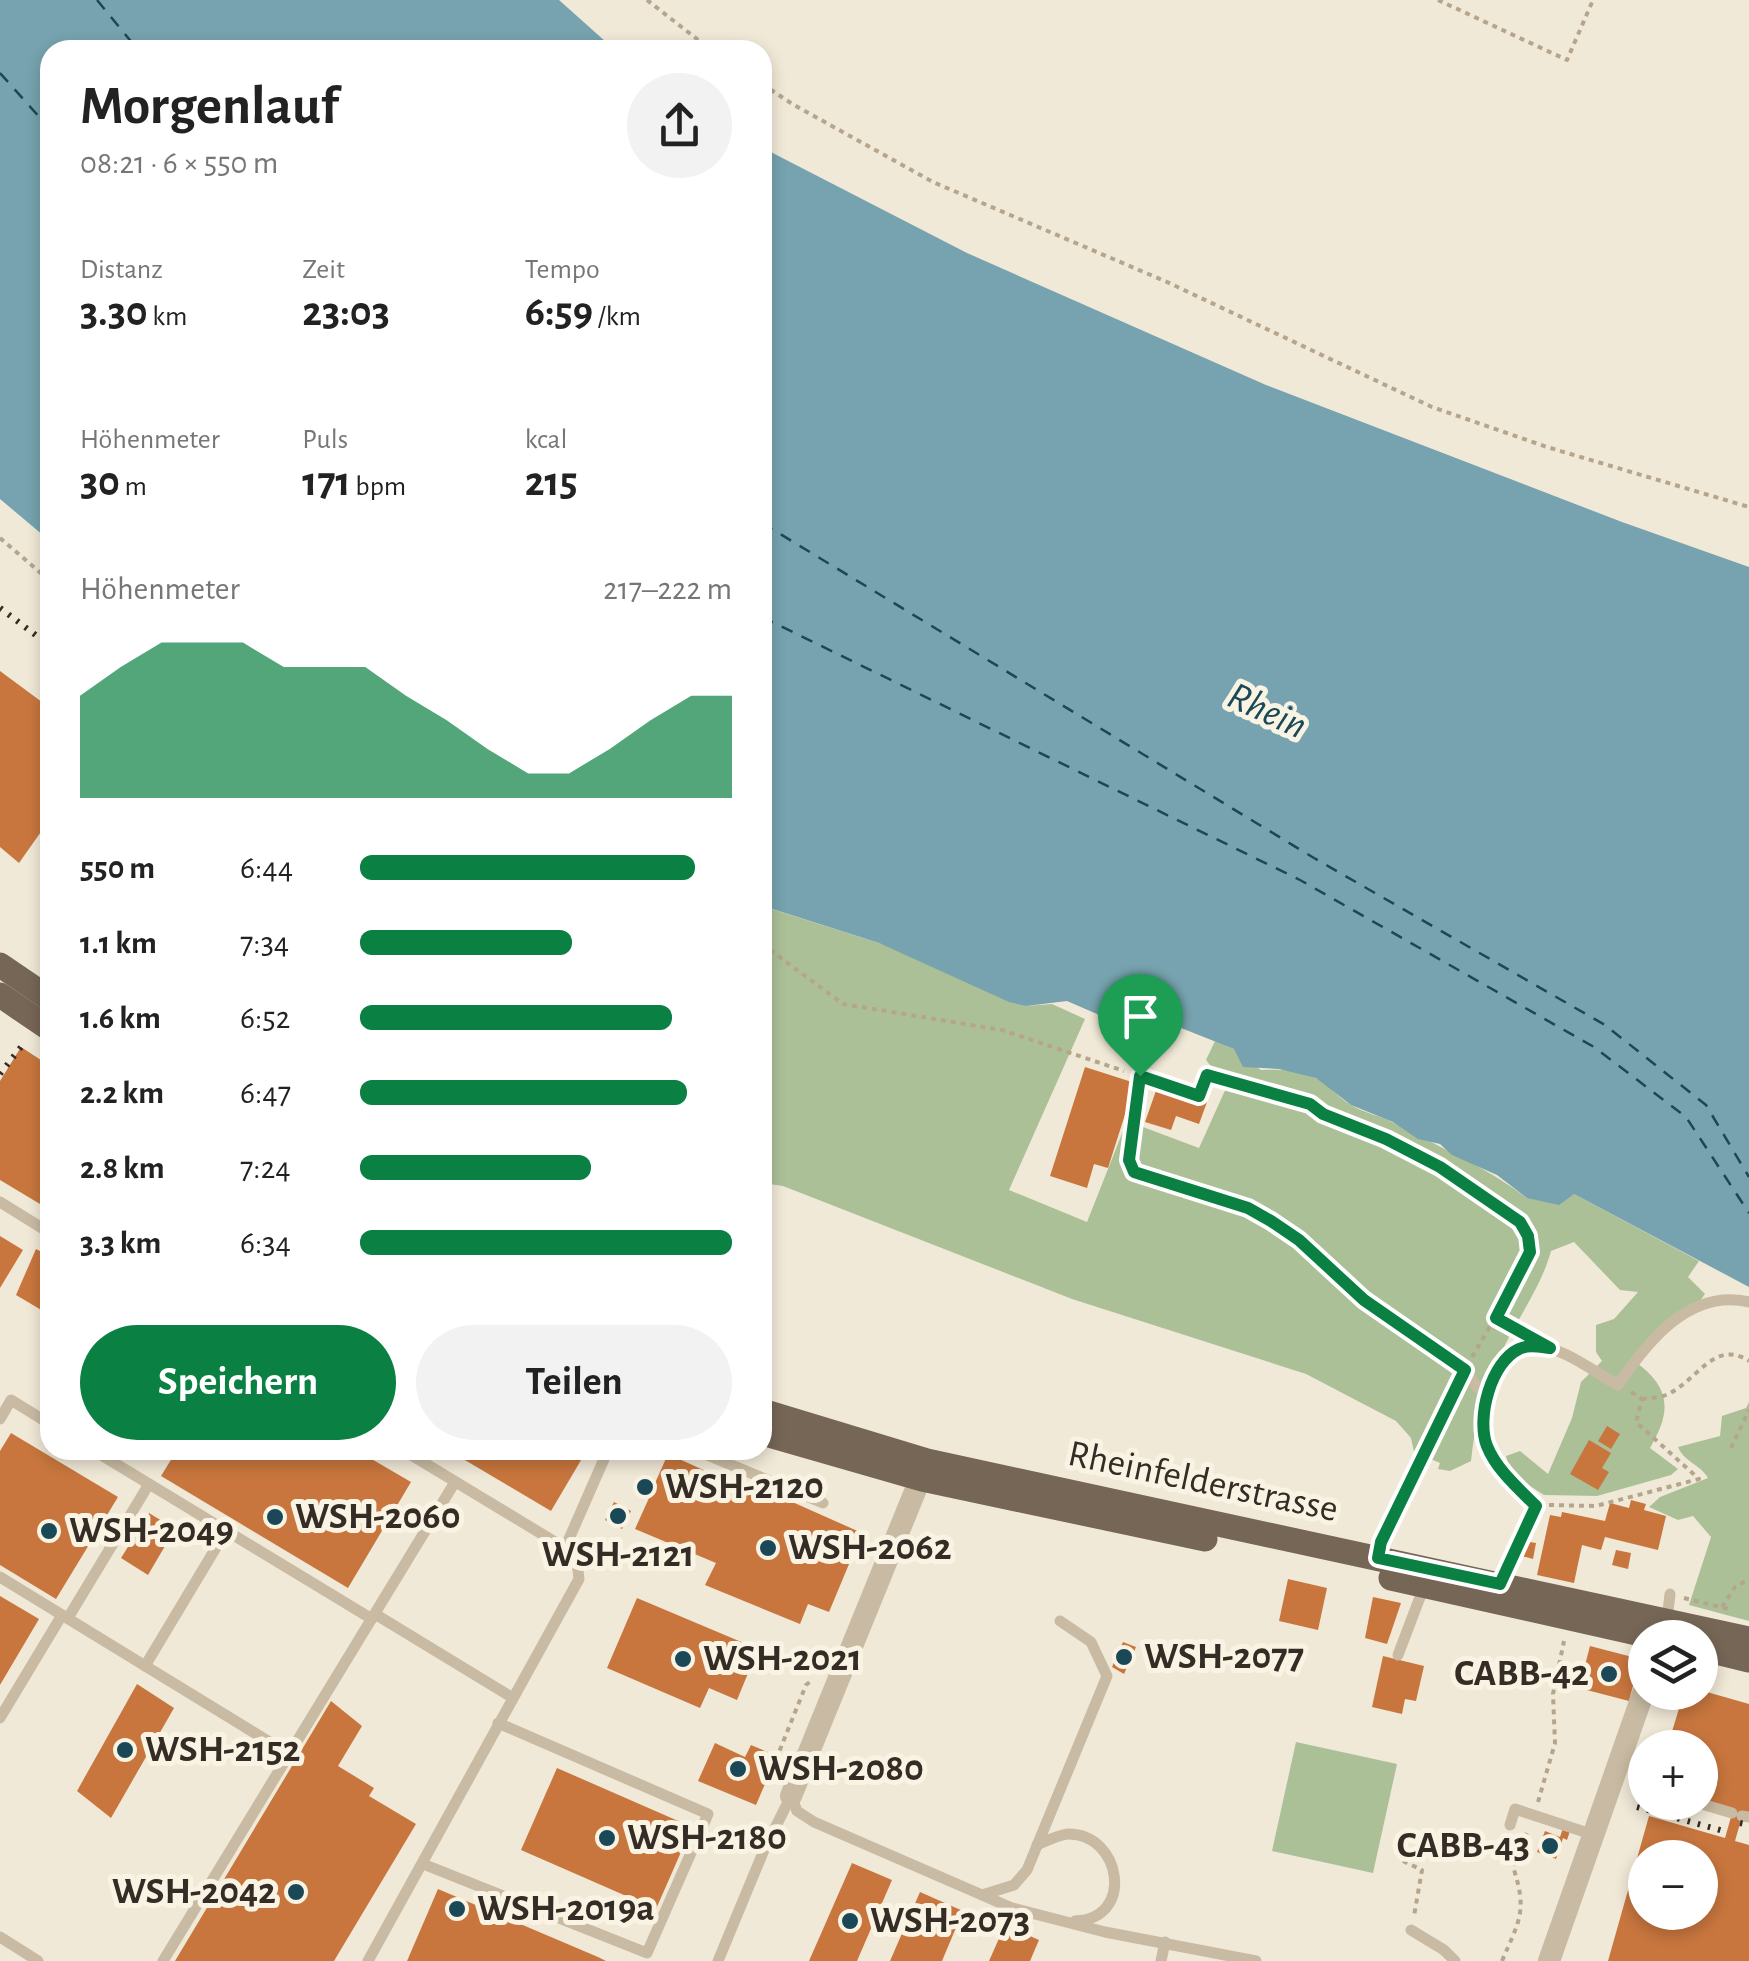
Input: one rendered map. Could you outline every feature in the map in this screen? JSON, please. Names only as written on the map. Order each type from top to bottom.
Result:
[{"type":"main road","points":[[0,965],[40,992]]},
{"type":"main road","points":[[0,995],[40,1021]]},
{"type":"main road","name":"Rheinfelderstrasse","points":[[772,1415],[924,1470],[1378,1558],[1575,1619],[1628,1627]]},
{"type":"main road","name":"Rheinfelderstrasse","points":[[772,1435],[1427,1576],[1500,1584],[1628,1622]]},
{"type":"main road","name":"Rheinfelderstrasse","points":[[1718,1636],[1749,1638]]},
{"type":"main road","points":[[1718,1652],[1749,1660]]},
{"type":"street","points":[[791,1796],[924,1470]]},
{"type":"street","points":[[1549,1961],[1637,1710]]},
{"type":"lane","points":[[1140,1076],[1129,1160],[1134,1172],[1248,1208],[1271,1221],[1299,1240],[1364,1300],[1465,1370],[1477,1387],[1487,1392]]},
{"type":"lane","points":[[0,1202],[40,1226]]},
{"type":"lane","points":[[1500,1584],[1536,1506],[1486,1444],[1483,1420],[1487,1392],[1505,1361],[1518,1349],[1550,1348],[1618,1385],[1662,1330],[1697,1305],[1730,1298],[1749,1302]]},
{"type":"lane","points":[[0,1419],[11,1400],[40,1418]]},
{"type":"lane","points":[[1378,1558],[1381,1542],[1422,1455]]},
{"type":"lane","points":[[109,1460],[513,1698]]},
{"type":"lane","points":[[368,1961],[579,1579],[577,1561],[566,1548],[419,1460]]},
{"type":"lane","points":[[566,1548],[604,1460]]},
{"type":"lane","points":[[719,1460],[823,1503]]},
{"type":"lane","points":[[162,1961],[455,1482]]},
{"type":"lane","points":[[0,1718],[149,1484]]},
{"type":"lane","points":[[145,1666],[226,1531]]},
{"type":"lane","points":[[0,1576],[289,1754]]},
{"type":"lane","points":[[1398,1655],[1427,1576]]},
{"type":"lane","points":[[1665,1620],[1670,1594]]},
{"type":"lane","points":[[982,1895],[1014,1885],[1027,1870],[1107,1676],[1091,1642],[1060,1622]]},
{"type":"lane","points":[[423,1864],[646,1954],[708,1814],[498,1722]]},
{"type":"lane","points":[[791,1796],[797,1811],[814,1822],[1012,1908],[1256,1961]]},
{"type":"lane","points":[[718,1961],[791,1796]]},
{"type":"lane","points":[[1510,1825],[1515,1809],[1594,1835]]},
{"type":"lane","points":[[1037,1845],[1067,1834],[1084,1838],[1100,1846],[1112,1863],[1116,1880],[1114,1898],[1101,1913],[1088,1920],[1061,1921]]},
{"type":"lane","points":[[1412,1925],[1456,1961]]},
{"type":"lane","points":[[0,1937],[38,1961]]},
{"type":"lane","points":[[1160,1961],[1165,1942]]},
{"type":"path","points":[[646,0],[698,40]]},
{"type":"path","points":[[1438,0],[1567,60],[1594,0]]},
{"type":"path","points":[[772,91],[933,182],[1167,282],[1432,407],[1547,447],[1749,507]]},
{"type":"path","points":[[0,538],[40,572]]},
{"type":"path","points":[[772,951],[843,1004],[1002,1030],[1199,1096],[1207,1075],[1290,1096],[1440,1167],[1520,1222],[1528,1236],[1530,1252],[1422,1455]]},
{"type":"path","points":[[1496,1318],[1550,1348]]},
{"type":"path","points":[[1618,1385],[1642,1399],[1665,1396],[1719,1354],[1737,1353],[1749,1361]]},
{"type":"path","points":[[1536,1506],[1596,1506],[1699,1478],[1636,1422],[1642,1399]]},
{"type":"path","points":[[1731,1448],[1749,1410]]},
{"type":"path","points":[[1722,1607],[1735,1587],[1749,1579]]},
{"type":"path","points":[[1670,1594],[1735,1611]]},
{"type":"path","points":[[1502,1961],[1523,1912],[1513,1866],[1534,1815],[1555,1743],[1553,1694],[1561,1646],[1575,1619]]},
{"type":"path","points":[[800,1773],[775,1762],[811,1681]]},
{"type":"path","points":[[1403,1861],[1422,1870],[1412,1925]]},
{"type":"green space","points":[[772,909],[882,944],[1026,1006],[1052,1004],[1085,1019],[1009,1190],[1087,1222],[1127,1121],[1199,1148],[1227,1086],[1245,1087],[1247,1080],[1216,1073],[1206,1060],[1215,1041],[1234,1049],[1261,1070],[1288,1070],[1314,1077],[1351,1105],[1462,1158],[1527,1198],[1574,1194],[1699,1261],[1688,1277],[1705,1294],[1634,1361],[1655,1380],[1664,1400],[1662,1422],[1650,1448],[1678,1469],[1671,1475],[1597,1496],[1544,1495],[1511,1474],[1506,1456],[1520,1451],[1548,1474],[1572,1418],[1581,1382],[1602,1361],[1596,1352],[1596,1325],[1614,1319],[1638,1292],[1620,1290],[1574,1242],[1551,1251],[1542,1277],[1491,1376],[1478,1417],[1471,1461],[1450,1471],[1438,1469],[1440,1463],[1414,1452],[1411,1438],[1396,1421],[1306,1374],[1072,1299],[772,1184]]},
{"type":"green space","points":[[1749,1402],[1749,1621],[1689,1605],[1711,1537],[1693,1516],[1678,1520],[1649,1507],[1660,1497],[1708,1478],[1678,1447],[1720,1436],[1722,1416],[1746,1408]]},
{"type":"green space","points":[[1296,1742],[1397,1764],[1373,1873],[1272,1851]]},
{"type":"water","points":[[0,0],[559,0],[604,40],[40,40],[40,533],[0,499]]},
{"type":"water","name":"Rhein","points":[[772,153],[967,253],[1266,385],[1749,567],[1749,1287],[1574,1194],[1559,1205],[1527,1198],[1497,1175],[1452,1155],[1440,1144],[1418,1139],[1393,1122],[1351,1105],[1316,1078],[1279,1069],[1243,1067],[1234,1049],[1166,1022],[1157,1039],[1119,1029],[1067,1001],[1026,1006],[1009,1002],[879,943],[772,909]]},
{"type":"building","points":[[0,671],[40,701],[40,833],[19,863],[0,847]]},
{"type":"building","points":[[21,1047],[40,1059],[40,1204],[0,1180],[0,1081]]},
{"type":"building","points":[[1085,1067],[1135,1083],[1108,1168],[1094,1164],[1087,1188],[1050,1176]]},
{"type":"building","points":[[1158,1085],[1207,1102],[1199,1124],[1176,1116],[1171,1130],[1145,1122]]},
{"type":"building","points":[[0,1236],[23,1250],[0,1288]]},
{"type":"building","points":[[36,1249],[40,1251],[40,1309],[16,1295]]},
{"type":"building","points":[[1607,1426],[1620,1434],[1611,1449],[1598,1441]]},
{"type":"building","name":"WSH-2049","points":[[11,1433],[40,1450],[40,1460],[56,1460],[118,1497],[56,1599],[0,1565],[0,1451]]},
{"type":"building","points":[[1589,1440],[1611,1453],[1602,1468],[1609,1472],[1598,1490],[1570,1474]]},
{"type":"building","points":[[171,1460],[373,1460],[411,1482],[348,1588],[161,1476]]},
{"type":"building","points":[[465,1460],[581,1460],[551,1511]]},
{"type":"building","name":"WSH-2062","points":[[665,1460],[681,1460],[748,1490],[752,1484],[862,1533],[829,1612],[808,1604],[800,1624],[705,1585],[716,1563],[635,1529],[649,1498],[635,1491],[642,1477],[655,1483]]},
{"type":"building","points":[[1631,1500],[1646,1504],[1644,1510],[1666,1516],[1658,1550],[1605,1537],[1601,1550],[1582,1545],[1574,1583],[1537,1575],[1550,1515],[1561,1517],[1562,1512],[1605,1521],[1610,1503],[1629,1508]]},
{"type":"building","name":"WSH-2121","points":[[614,1502],[631,1511],[622,1529],[605,1520]]},
{"type":"building","points":[[149,1513],[175,1529],[148,1575],[121,1558]]},
{"type":"building","points":[[1524,1541],[1536,1543],[1533,1559],[1518,1555]]},
{"type":"building","points":[[1616,1550],[1631,1553],[1628,1569],[1612,1565]]},
{"type":"building","points":[[1288,1579],[1327,1588],[1318,1630],[1279,1621]]},
{"type":"building","points":[[0,1596],[39,1619],[0,1685]]},
{"type":"building","points":[[1373,1597],[1401,1603],[1387,1644],[1365,1638]]},
{"type":"building","name":"WSH-2021","points":[[637,1598],[758,1649],[737,1700],[709,1688],[700,1708],[607,1668]]},
{"type":"building","name":"WSH-2077","points":[[1123,1642],[1136,1647],[1124,1674],[1112,1667]]},
{"type":"building","name":"CABB-42","points":[[1590,1646],[1628,1656],[1628,1701],[1579,1688]]},
{"type":"building","points":[[1383,1656],[1424,1666],[1416,1701],[1405,1699],[1402,1714],[1372,1707]]},
{"type":"building","name":"WSH-2152","points":[[137,1684],[174,1708],[111,1818],[77,1791]]},
{"type":"building","points":[[1718,1695],[1749,1704],[1749,1814],[1743,1813],[1735,1841],[1749,1845],[1749,1961],[1608,1961],[1628,1890],[1628,1930],[1718,1930],[1718,1840],[1642,1840],[1648,1820],[1663,1820],[1725,1838],[1733,1810],[1718,1806],[1718,1730],[1672,1730],[1679,1710],[1718,1710]]},
{"type":"building","name":"WSH-2042","points":[[331,1701],[362,1726],[338,1766],[374,1788],[369,1796],[416,1824],[334,1961],[175,1961]]},
{"type":"building","name":"WSH-2080","points":[[715,1743],[745,1757],[751,1745],[777,1756],[756,1805],[698,1781]]},
{"type":"building","name":"WSH-2180","points":[[557,1768],[692,1827],[656,1909],[521,1850]]},
{"type":"building","name":"CABB-43","points":[[1563,1828],[1570,1831],[1567,1840],[1563,1838],[1556,1859],[1537,1852],[1545,1831],[1560,1837]]},
{"type":"building","name":"WSH-2073","points":[[852,1863],[892,1880],[857,1961],[809,1961]]},
{"type":"building","name":"WSH-2019a","points":[[438,1889],[598,1957],[606,1961],[407,1961]]},
{"type":"building","points":[[920,1892],[963,1911],[942,1961],[890,1961]]},
{"type":"building","points":[[1005,1925],[1039,1940],[1030,1961],[989,1961]]},
{"type":"ferry route","points":[[97,0],[130,40]]},
{"type":"ferry route","points":[[0,73],[40,118]]},
{"type":"ferry route","points":[[772,529],[1314,858],[1605,1025],[1706,1105],[1749,1177]]},
{"type":"ferry route","points":[[772,622],[1300,880],[1594,1047],[1686,1117],[1749,1213]]},
{"type":"railway","points":[[0,608],[40,638]]},
{"type":"railway","points":[[0,1074],[21,1047]]},
{"type":"railway","points":[[1684,1820],[1727,1832]]},
{"type":"railway","points":[[1740,1823],[1749,1825]]},
{"type":"place","name":"WSH-2120","points":[[645,1487]]},
{"type":"place","name":"WSH-2121","points":[[618,1516]]},
{"type":"place","name":"WSH-2060","points":[[275,1517]]},
{"type":"place","name":"WSH-2049","points":[[49,1531]]},
{"type":"place","name":"WSH-2062","points":[[768,1548]]},
{"type":"place","name":"WSH-2077","points":[[1124,1657]]},
{"type":"place","name":"WSH-2021","points":[[683,1659]]},
{"type":"place","name":"CABB-42","points":[[1609,1674]]},
{"type":"place","name":"WSH-2152","points":[[125,1750]]},
{"type":"place","name":"WSH-2080","points":[[738,1769]]},
{"type":"place","name":"WSH-2180","points":[[607,1838]]},
{"type":"place","name":"CABB-43","points":[[1550,1846]]},
{"type":"place","name":"WSH-2042","points":[[296,1892]]},
{"type":"place","name":"WSH-2019a","points":[[457,1909]]},
{"type":"place","name":"WSH-2073","points":[[850,1921]]},
{"type":"route","points":[[1207,1075],[1290,1096],[1440,1167],[1520,1222],[1528,1236],[1530,1252],[1496,1318],[1550,1348],[1518,1349],[1505,1361],[1487,1392],[1483,1420],[1486,1444],[1536,1506],[1500,1584],[1378,1558],[1381,1542],[1465,1370],[1364,1300],[1299,1240],[1271,1221],[1248,1208],[1134,1172],[1129,1160],[1130,1143],[1140,1076],[1199,1096],[1207,1075]]}]
